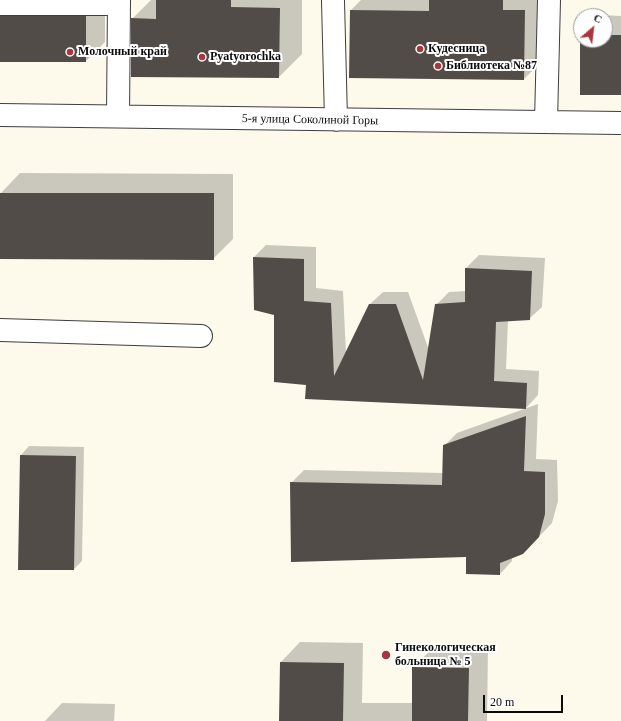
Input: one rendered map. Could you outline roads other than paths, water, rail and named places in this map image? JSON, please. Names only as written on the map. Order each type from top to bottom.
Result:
[{"type":"street","points":[[546,122],[549,0]]},
{"type":"street","points":[[333,1],[336,120]]},
{"type":"street","points":[[0,4],[119,2],[118,116]]},
{"type":"street","name":"5-я улица Соколиной Горы","points":[[0,115],[621,123]]},
{"type":"street","points":[[0,330],[201,336]]},
{"type":"place","name":"Кудесница","points":[[420,49]]},
{"type":"place","name":"Молочный край","points":[[70,52]]},
{"type":"place","name":"Pyatyorochka","points":[[202,57]]},
{"type":"place","name":"Библиотека №87","points":[[438,66]]},
{"type":"place","name":"Гинекологическая больница № 5","points":[[386,655]]}]
